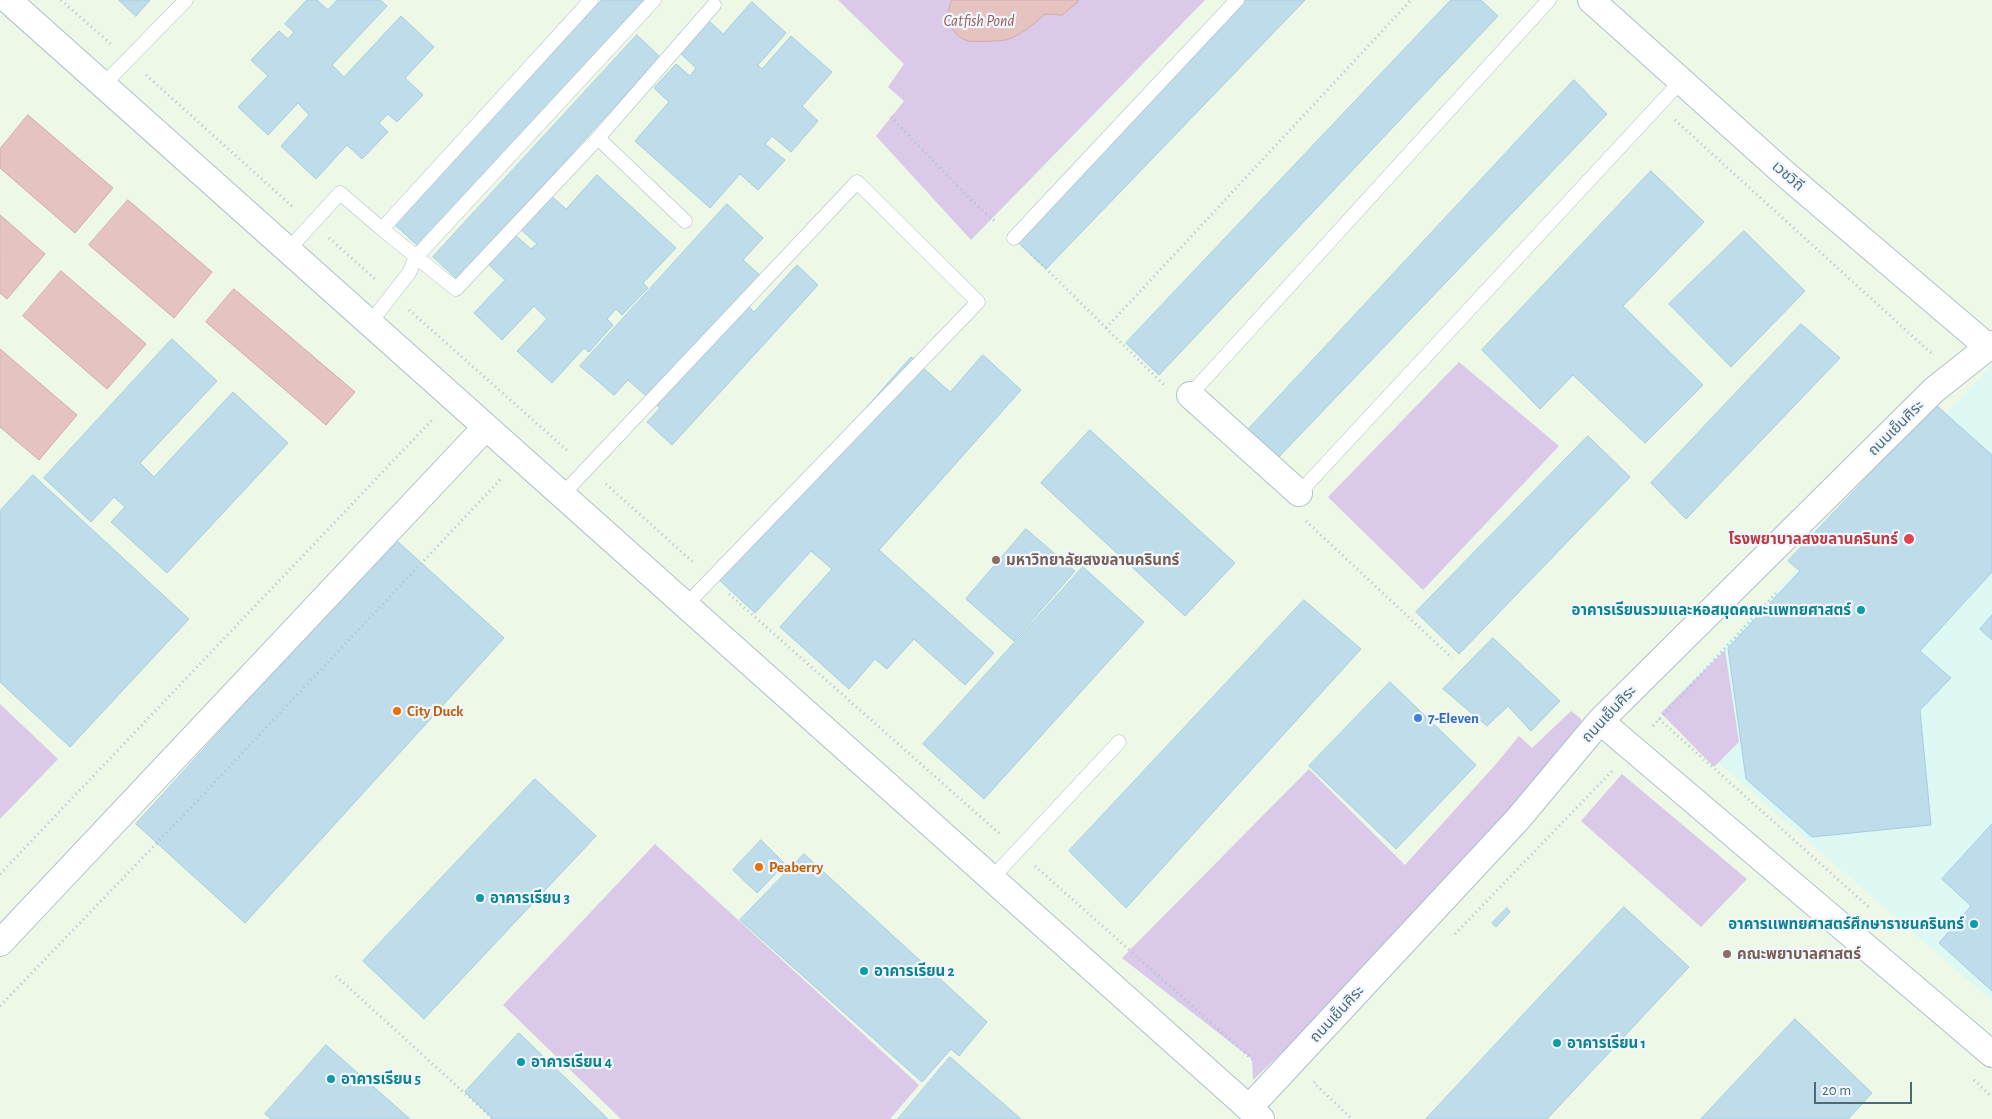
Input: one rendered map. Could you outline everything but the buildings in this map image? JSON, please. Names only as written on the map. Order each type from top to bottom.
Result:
[{"type":"street","points":[[9,0],[1255,1113]]},
{"type":"street","name":"เวชวิถี","points":[[1591,0],[1784,172],[1991,347]]},
{"type":"street","name":"ถนนเย็นศิระ","points":[[1255,1113],[1518,819],[1600,721],[1934,390],[1991,347]]},
{"type":"street","points":[[1179,393],[1301,505]]},
{"type":"street","points":[[0,943],[486,427]]},
{"type":"street","points":[[1600,721],[1992,1054]]},
{"type":"lane","points":[[104,85],[186,0]]},
{"type":"lane","points":[[382,229],[591,0]]},
{"type":"lane","points":[[370,323],[409,273],[416,257],[654,0]]},
{"type":"lane","points":[[1014,238],[1237,0]]},
{"type":"lane","points":[[1179,393],[1549,0]]},
{"type":"lane","points":[[288,250],[340,192],[456,289],[598,138],[714,5]]},
{"type":"lane","points":[[1301,505],[1682,80]]},
{"type":"lane","points":[[598,138],[684,221]]},
{"type":"lane","points":[[562,495],[857,182],[978,302],[686,605]]},
{"type":"lane","points":[[992,878],[1119,742]]},
{"type":"path","points":[[61,0],[1255,1061]]},
{"type":"path","points":[[1106,328],[1411,0]]},
{"type":"path","points":[[891,117],[973,202],[1014,238],[1106,328],[1179,393]]},
{"type":"path","points":[[1667,125],[1674,118],[1932,355]]},
{"type":"path","points":[[0,874],[439,413]]},
{"type":"path","points":[[0,1006],[179,820],[503,476]]},
{"type":"path","points":[[1301,505],[1452,658]]},
{"type":"path","points":[[1659,719],[1877,914]]},
{"type":"path","points":[[1453,937],[1615,768]]},
{"type":"path","points":[[336,976],[493,1119]]},
{"type":"path","points":[[1320,1077],[1314,1084],[1352,1119]]},
{"type":"shaded area","name":"มหาวิทยาลัยสงขลานครินทร์","points":[[0,0],[1992,0],[1992,1119],[0,1119]]},
{"type":"shaded area","points":[[838,0],[1205,0],[971,240],[876,136],[904,101],[888,87],[904,64]]},
{"type":"shaded area","points":[[1459,362],[1559,446],[1423,590],[1328,497]]},
{"type":"shaded area","name":"โรงพยาบาลสงขลานครินทร์","points":[[1992,365],[1992,1001],[1661,713]]},
{"type":"shaded area","points":[[1725,650],[1739,742],[1714,767],[1661,713]]},
{"type":"shaded area","points":[[0,704],[58,759],[0,819]]},
{"type":"shaded area","points":[[1571,711],[1580,718],[1585,727],[1339,998],[1253,1080],[1252,1059],[1122,958],[1309,769],[1405,865],[1519,736],[1532,748]]},
{"type":"shaded area","points":[[1622,774],[1747,879],[1701,927],[1581,821]]},
{"type":"shaded area","points":[[655,844],[919,1085],[890,1119],[621,1119],[503,1005]]},
{"type":"water","name":"Catfish Pond","points":[[952,0],[1078,0],[1078,2],[1062,15],[1045,14],[1027,29],[1006,40],[968,41],[957,34],[950,24],[949,12]]},
{"type":"water","points":[[28,115],[113,188],[75,233],[0,168],[0,149]]},
{"type":"water","points":[[128,200],[212,272],[174,318],[89,245]]},
{"type":"water","points":[[0,215],[45,254],[7,299],[0,293]]},
{"type":"water","points":[[61,271],[146,344],[107,389],[23,316]]},
{"type":"water","points":[[234,289],[355,392],[326,425],[206,322]]},
{"type":"water","points":[[0,349],[77,415],[39,460],[0,427]]},
{"type":"place","name":"โรงพยาบาลสงขลานครินทร์","points":[[1909,539]]},
{"type":"place","name":"มหาวิทยาลัยสงขลานครินทร์","points":[[996,560]]},
{"type":"place","name":"อาคารเรียนรวมเเละหอสมุดคณะเเพทยศาสตร์","points":[[1861,610]]},
{"type":"place","name":"City Duck","points":[[397,711]]},
{"type":"place","name":"7-Eleven","points":[[1418,718]]},
{"type":"place","name":"Peaberry","points":[[759,867]]},
{"type":"place","name":"อาคารเรียน 3","points":[[480,898]]},
{"type":"place","name":"อาคารเเพทยศาสตร์ศึกษาราชนครินทร์","points":[[1974,924]]},
{"type":"place","name":"คณะพยาบาลศาสตร์","points":[[1727,954]]},
{"type":"place","name":"อาคารเรียน 2","points":[[864,971]]},
{"type":"place","name":"อาคารเรียน 1","points":[[1557,1043]]},
{"type":"place","name":"อาคารเรียน 4","points":[[521,1062]]},
{"type":"place","name":"อาคารเรียน 5","points":[[331,1079]]}]
